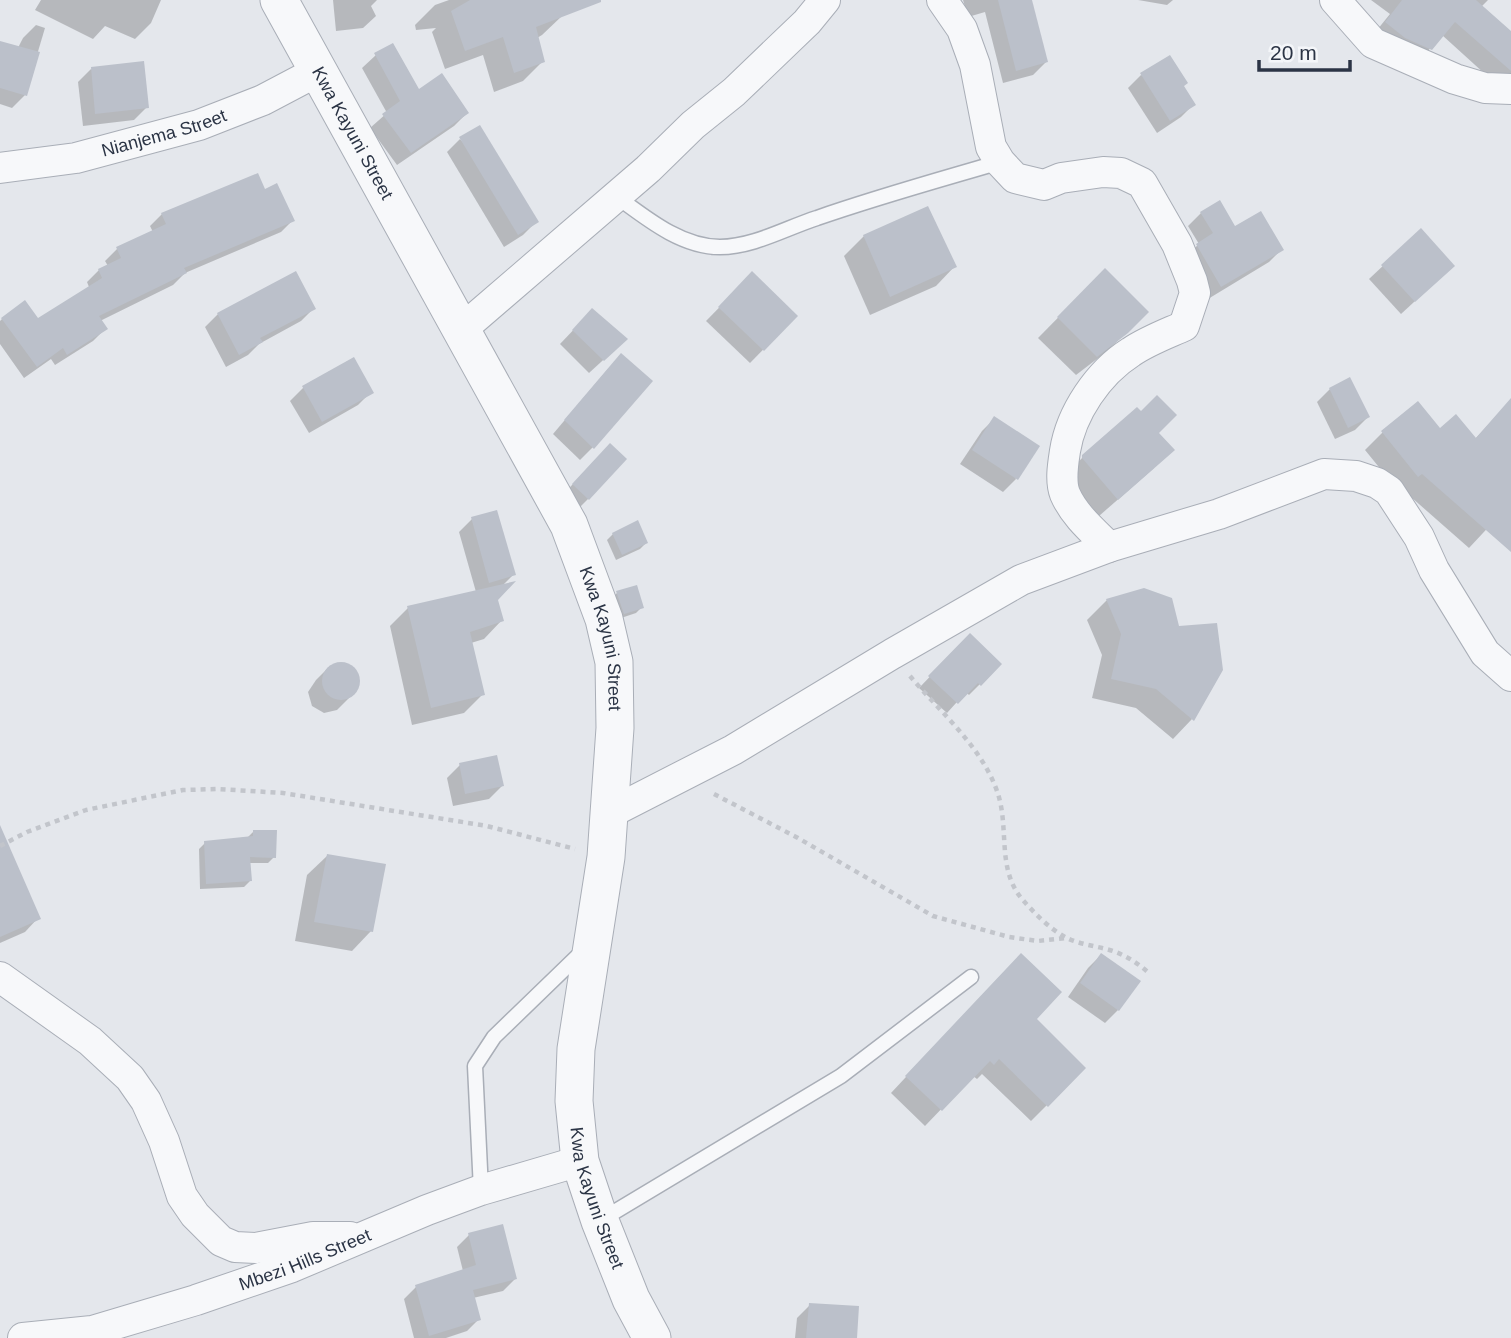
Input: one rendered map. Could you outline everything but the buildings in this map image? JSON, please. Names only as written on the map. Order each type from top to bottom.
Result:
[{"type":"street","name":"Kwa Kayuni Street","points":[[279,0],[569,525],[604,619],[614,662],[615,728],[606,857],[576,1049],[574,1101],[580,1161],[631,1298],[652,1338]]},
{"type":"street","points":[[461,330],[734,92],[807,22],[825,0]]},
{"type":"street","points":[[943,0],[962,30],[975,65],[991,147],[1000,162],[1015,178],[1029,183],[1044,185],[1061,178],[1103,172],[1121,173],[1142,183],[1177,243],[1192,281],[1195,293],[1184,326],[1130,352],[1106,372],[1079,409],[1067,440],[1062,466],[1064,492],[1078,516],[1109,547]]},
{"type":"street","points":[[1335,0],[1373,43],[1455,79],[1485,88],[1511,89]]},
{"type":"street","name":"Nianjema Street","points":[[0,168],[76,158],[199,125],[263,100],[318,71]]},
{"type":"street","points":[[608,814],[733,750],[1021,580],[1109,547],[1219,514],[1324,474],[1356,476],[1377,483],[1389,491],[1419,537],[1434,570],[1485,653],[1511,676]]},
{"type":"street","points":[[0,977],[90,1041],[130,1077],[146,1101],[164,1141],[182,1196],[195,1215],[221,1241],[235,1247],[256,1248],[313,1237],[365,1237]]},
{"type":"street","name":"Mbezi Hills Street","points":[[23,1338],[92,1331],[170,1308],[292,1267],[481,1190],[580,1161]]},
{"type":"lane","points":[[617,196],[669,232],[695,243],[719,247],[743,244],[885,195],[1000,162]]},
{"type":"lane","points":[[481,1190],[475,1066],[494,1037],[593,941]]},
{"type":"lane","points":[[600,1220],[841,1076],[971,977]]},
{"type":"path","points":[[892,654],[973,749],[990,776],[998,792],[1002,810],[1004,853],[1011,881],[1031,909],[1066,938]]},
{"type":"path","points":[[683,776],[933,916],[1009,937],[1038,941],[1066,938],[1112,950],[1150,974]]},
{"type":"path","points":[[0,846],[27,832],[86,810],[183,790],[218,789],[283,793],[487,826],[606,857]]}]
